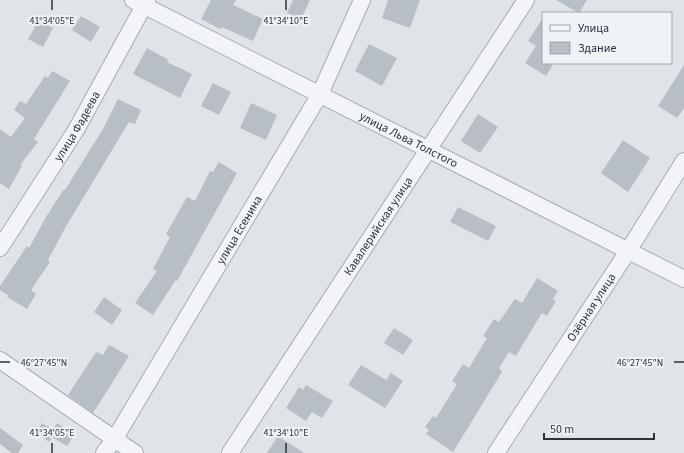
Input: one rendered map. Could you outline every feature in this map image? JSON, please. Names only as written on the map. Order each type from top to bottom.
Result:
[{"type":"street","name":"улица Есенина","points":[[104,453],[114,440],[320,94],[362,0]]},
{"type":"street","name":"Кавалерийская улица","points":[[230,453],[526,0]]},
{"type":"street","name":"улица Льва Толстого","points":[[142,2],[428,150],[684,279]]},
{"type":"street","name":"улица Фадеева","points":[[0,248],[76,130],[142,2]]},
{"type":"street","name":"Озёрная улица","points":[[496,453],[628,251],[684,161]]},
{"type":"street","points":[[0,360],[134,453]]},
{"type":"building","points":[[211,0],[236,0],[233,5],[263,19],[253,41],[222,27],[220,29],[201,19]]},
{"type":"building","points":[[293,0],[310,0],[301,19],[287,13]]},
{"type":"building","points":[[388,0],[420,0],[410,28],[382,18]]},
{"type":"building","points":[[556,0],[587,0],[580,12]]},
{"type":"building","points":[[81,16],[100,27],[91,42],[72,30]]},
{"type":"building","points":[[39,20],[53,28],[43,47],[28,39]]},
{"type":"building","points":[[542,20],[542,64],[553,64],[546,76],[525,63],[536,46],[528,41]]},
{"type":"building","points":[[369,44],[397,58],[382,86],[355,71]]},
{"type":"building","points":[[147,48],[169,60],[167,62],[192,74],[180,98],[133,74]]},
{"type":"building","points":[[684,65],[684,108],[677,118],[658,106]]},
{"type":"building","points":[[52,71],[70,81],[34,139],[38,142],[20,165],[22,166],[9,189],[0,183],[0,129],[11,137],[25,118],[14,110],[20,101],[26,104],[45,76],[48,78]]},
{"type":"building","points":[[213,83],[231,92],[219,115],[201,106]]},
{"type":"building","points":[[118,99],[141,110],[135,124],[129,122],[65,228],[48,260],[50,262],[31,290],[36,294],[27,309],[7,297],[8,295],[0,290],[0,286],[27,246],[29,248],[46,217],[64,189],[65,190],[103,129]]},
{"type":"building","points":[[251,103],[277,115],[266,140],[240,128]]},
{"type":"building","points":[[478,114],[498,127],[480,153],[461,141]]},
{"type":"building","points":[[623,140],[650,158],[628,192],[601,173]]},
{"type":"building","points":[[219,162],[237,173],[177,281],[175,281],[153,315],[135,303],[157,271],[153,269],[170,237],[166,234],[187,197],[195,201],[210,171],[213,172]]},
{"type":"building","points":[[458,207],[496,226],[488,241],[450,222]]},
{"type":"building","points":[[537,278],[558,291],[553,299],[556,301],[547,316],[542,313],[516,356],[509,352],[499,368],[502,372],[453,452],[426,434],[429,430],[425,427],[433,416],[436,418],[457,384],[452,381],[463,364],[469,368],[487,338],[483,336],[494,319],[499,322],[515,299],[522,303]]},
{"type":"building","points":[[104,297],[122,310],[112,325],[94,312]]},
{"type":"building","points":[[394,328],[413,340],[403,355],[384,343]]},
{"type":"building","points":[[109,345],[129,356],[93,413],[68,395],[96,352],[103,355]]},
{"type":"building","points":[[361,365],[386,380],[391,373],[403,381],[385,408],[348,385]]},
{"type":"building","points":[[306,385],[333,401],[322,418],[312,412],[306,421],[286,408],[299,387],[303,390]]},
{"type":"building","points":[[42,423],[53,430],[57,423],[75,434],[67,446],[52,437],[49,442],[36,433]]},
{"type":"building","points":[[0,428],[23,445],[18,453],[12,453],[0,444]]},
{"type":"building","points":[[278,436],[304,453],[267,453]]}]
